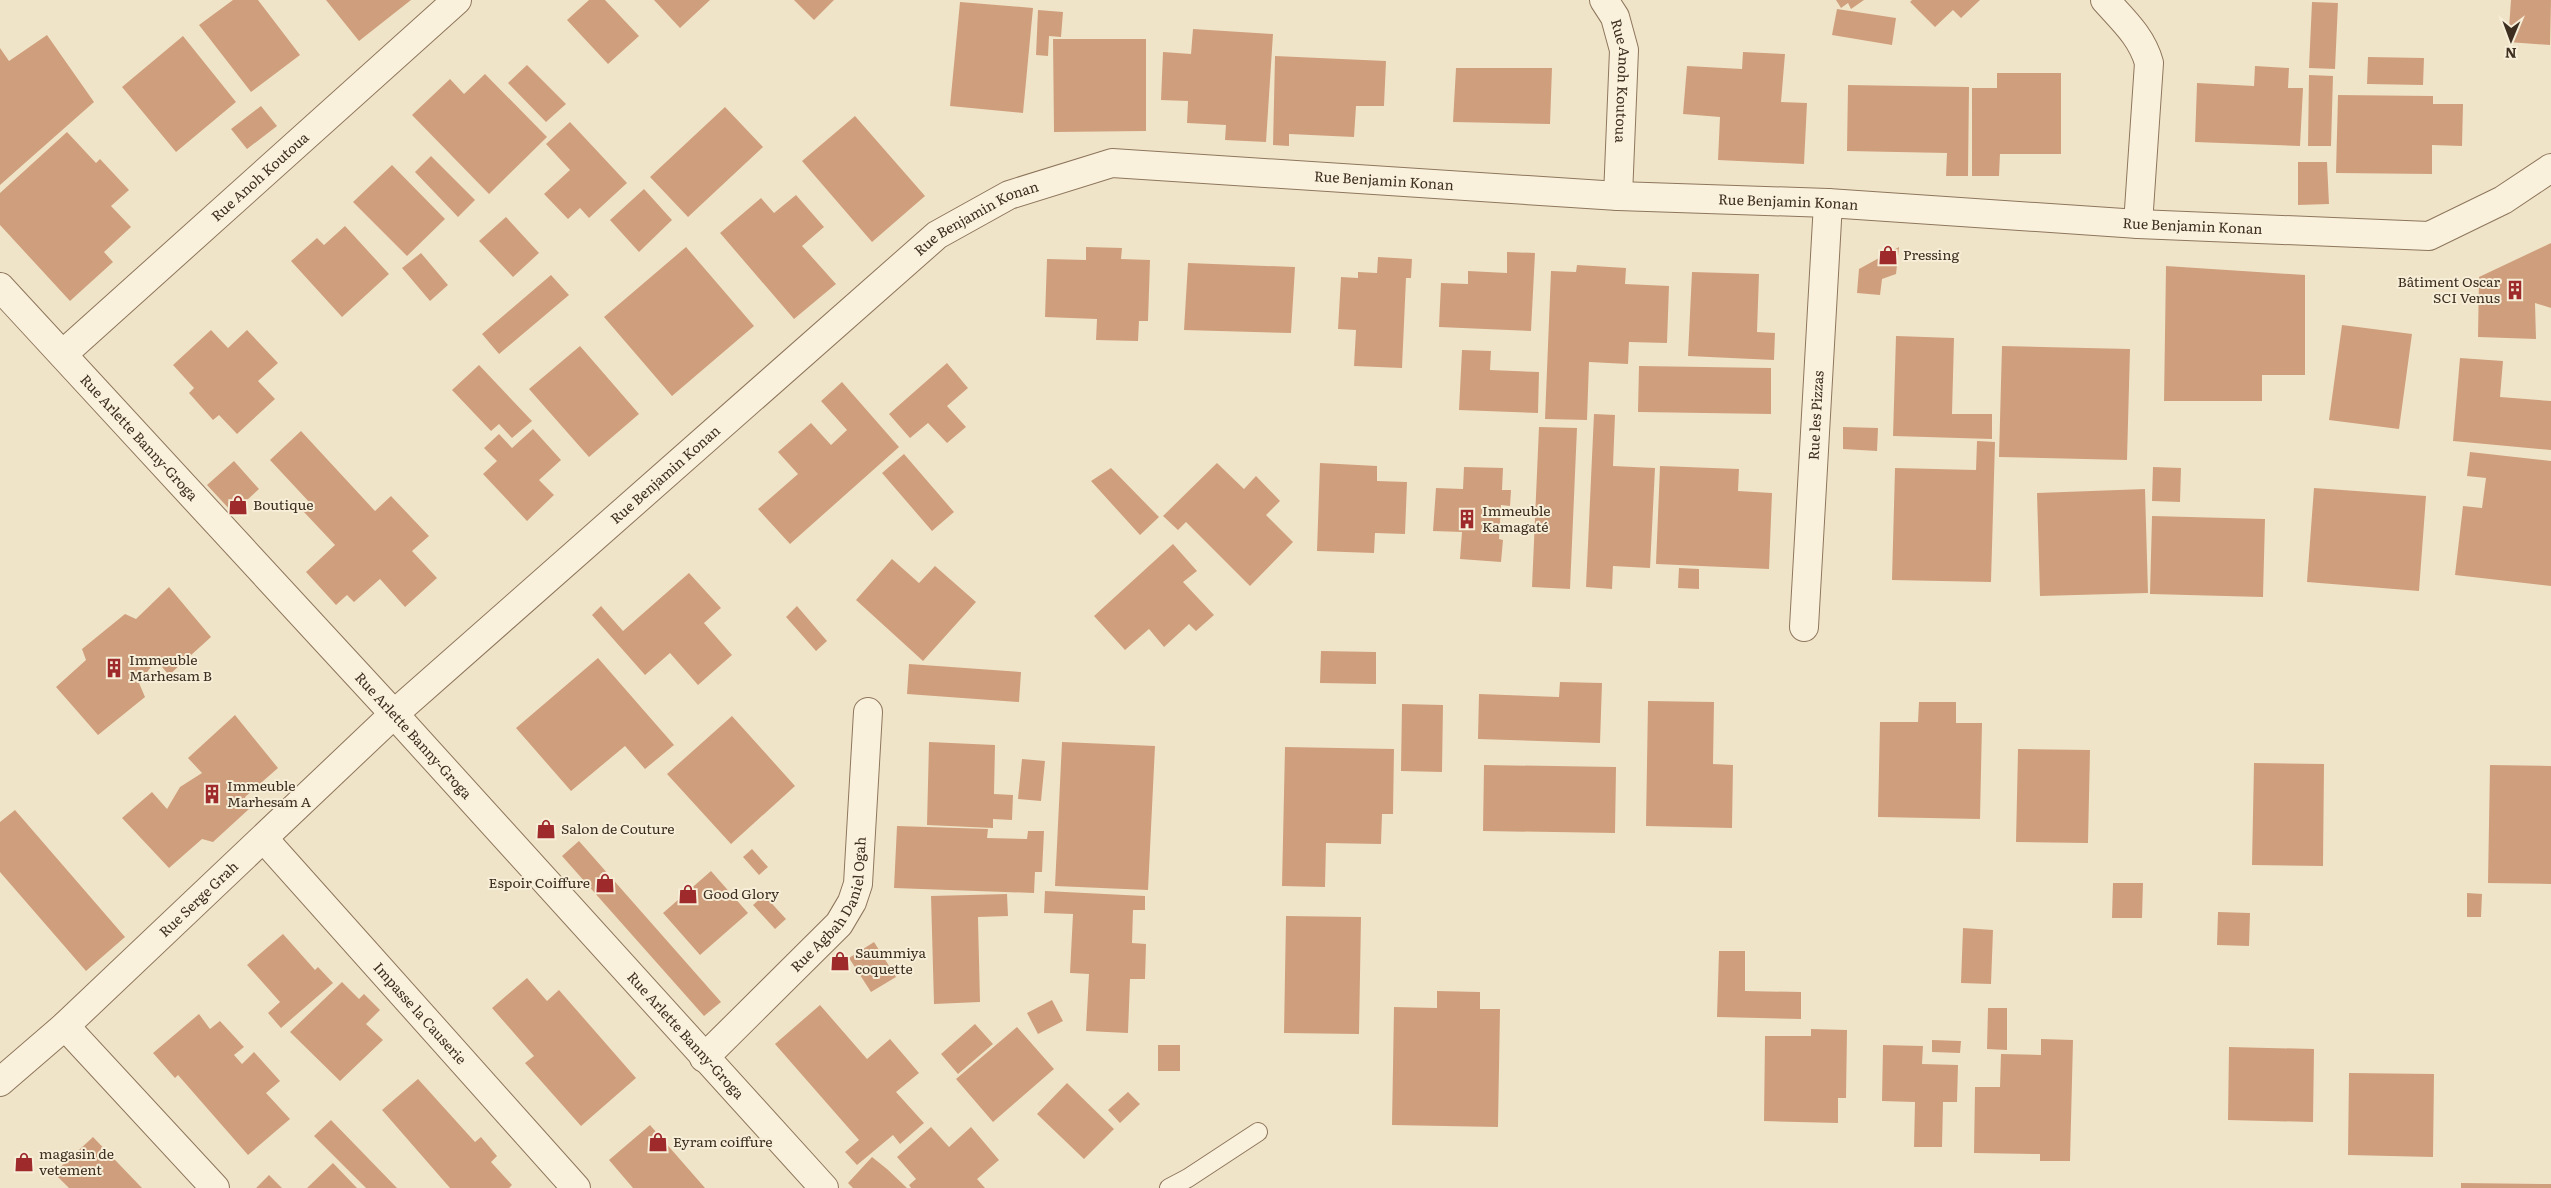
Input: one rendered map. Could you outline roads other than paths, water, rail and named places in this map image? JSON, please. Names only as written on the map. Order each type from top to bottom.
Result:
[{"type":"street","name":"Rue Anoh Koutoua","points":[[63,354],[456,0]]},
{"type":"street","name":"Rue Anoh Koutoua","points":[[1604,0],[1615,17],[1624,50],[1618,196]]},
{"type":"street","points":[[2105,0],[2138,36],[2145,47],[2149,63],[2138,224]]},
{"type":"street","name":"Rue Benjamin Konan","points":[[394,714],[936,236],[1008,194],[1112,164],[1618,196],[1828,203],[2138,224],[2429,236],[2503,200],[2551,168]]},
{"type":"street","name":"Rue les Pizzas","points":[[1804,627],[1828,203]]},
{"type":"street","name":"Rue Arlette Banny-Groga","points":[[0,287],[394,714],[704,1058],[824,1188]]},
{"type":"street","name":"Rue Agbah Daniel Ogah","points":[[704,1058],[839,924],[852,902],[858,884],[868,712]]},
{"type":"street","name":"Rue Serge Grah","points":[[0,1082],[65,1026],[394,714]]},
{"type":"street","name":"Impasse la Causerie","points":[[264,839],[576,1188]]},
{"type":"street","points":[[65,1026],[215,1188]]},
{"type":"lane","points":[[1169,1188],[1188,1178],[1258,1132]]},
{"type":"place","name":"Pressing","points":[[1888,255]]},
{"type":"place","name":"Bâtiment Oscar SCI Venus","points":[[2515,290]]},
{"type":"place","name":"Boutique","points":[[238,505]]},
{"type":"place","name":"Immeuble Kamagaté","points":[[1467,519]]},
{"type":"place","name":"Immeuble Marhesam B","points":[[114,668]]},
{"type":"place","name":"Immeuble Marhesam A","points":[[212,794]]},
{"type":"place","name":"Salon de Couture","points":[[546,829]]},
{"type":"place","name":"Espoir Coiffure","points":[[605,883]]},
{"type":"place","name":"Good Glory","points":[[688,894]]},
{"type":"place","name":"Saummiya coquette","points":[[840,961]]},
{"type":"place","name":"Eyram coiffure","points":[[658,1142]]},
{"type":"place","name":"magasin de vetement","points":[[24,1162]]}]
